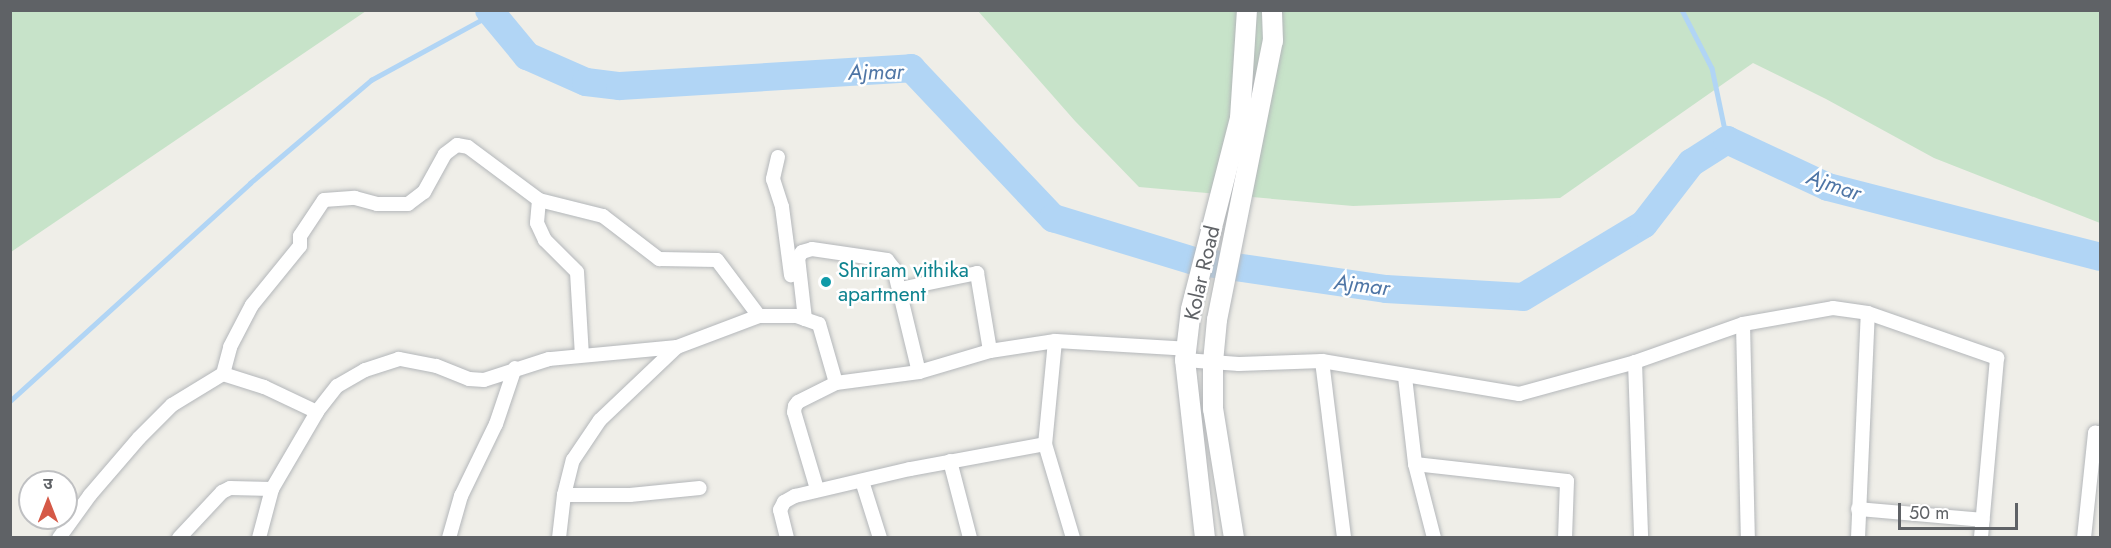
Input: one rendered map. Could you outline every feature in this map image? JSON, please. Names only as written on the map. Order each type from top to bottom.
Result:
[{"type":"main road","name":"Kolar Road","points":[[1234,537],[1213,409],[1213,362],[1217,320],[1249,118],[1247,10]]},
{"type":"main road","name":"Kolar Road","points":[[1205,537],[1186,354],[1191,309],[1273,41],[1272,10]]},
{"type":"street","points":[[59,537],[90,495],[139,438],[172,405],[223,374],[230,347],[252,305],[300,246],[300,236],[324,200],[355,198],[377,204],[408,204],[424,192],[445,154],[457,144],[468,147],[539,200],[603,216],[658,258],[717,260],[759,316]]},
{"type":"street","points":[[778,157],[773,180],[782,207],[801,318]]},
{"type":"street","points":[[539,200],[537,223],[545,240],[577,272],[582,355]]},
{"type":"street","points":[[801,318],[798,258],[802,252],[812,249],[887,260],[894,269],[900,289],[919,372]]},
{"type":"street","points":[[900,289],[977,273],[990,351]]},
{"type":"street","points":[[817,489],[794,412],[798,402],[836,383],[919,372],[990,351],[1055,341],[1186,354],[1213,362],[1239,364],[1322,361],[1405,377],[1519,394],[1635,362],[1743,324],[1833,308],[1868,313],[1997,358],[1981,537]]},
{"type":"street","points":[[1858,537],[1868,313]]},
{"type":"street","points":[[259,537],[272,489],[317,412],[337,386],[365,370],[399,359],[436,366],[470,379],[484,380],[515,368],[549,359],[677,347],[759,316],[801,318],[819,324],[836,383]]},
{"type":"street","points":[[1743,324],[1748,537]]},
{"type":"street","points":[[1055,341],[1045,444],[1073,537]]},
{"type":"street","points":[[559,537],[564,495],[573,460],[600,420],[677,347]]},
{"type":"street","points":[[1322,361],[1344,537]]},
{"type":"street","points":[[1635,362],[1641,537]]},
{"type":"street","points":[[449,537],[461,496],[496,424],[515,368]]},
{"type":"street","points":[[223,374],[264,387],[317,412]]},
{"type":"street","points":[[1405,377],[1415,464],[1434,537]]},
{"type":"street","points":[[2084,537],[2095,492],[2095,433],[2100,433]]},
{"type":"street","points":[[787,537],[780,510],[784,502],[817,489],[1045,444]]},
{"type":"street","points":[[950,461],[970,537]]},
{"type":"street","points":[[1415,464],[1568,481],[1565,537]]},
{"type":"street","points":[[862,481],[880,537]]},
{"type":"street","points":[[179,537],[222,492],[230,488],[272,489]]},
{"type":"street","points":[[564,495],[630,495],[700,488]]},
{"type":"street","points":[[1858,509],[1983,520]]},
{"type":"green space","points":[[11,10],[366,10],[366,11],[11,252]]},
{"type":"green space","points":[[978,11],[2100,11],[2100,223],[1934,158],[1826,99],[1753,63],[1560,198],[1353,206],[1139,187],[1075,121]]},
{"type":"waterway","name":"Ajmar","points":[[489,10],[527,56],[586,82],[620,86],[911,68],[1053,218],[1194,261],[1386,289],[1523,297],[1644,224],[1691,163],[1727,140],[1828,187],[2100,257]]},
{"type":"waterway","points":[[1682,10],[1712,68],[1727,140]]},
{"type":"waterway","points":[[10,401],[250,183],[371,80],[492,14]]},
{"type":"place","name":"Shriram vithika apartment","points":[[826,282]]}]
